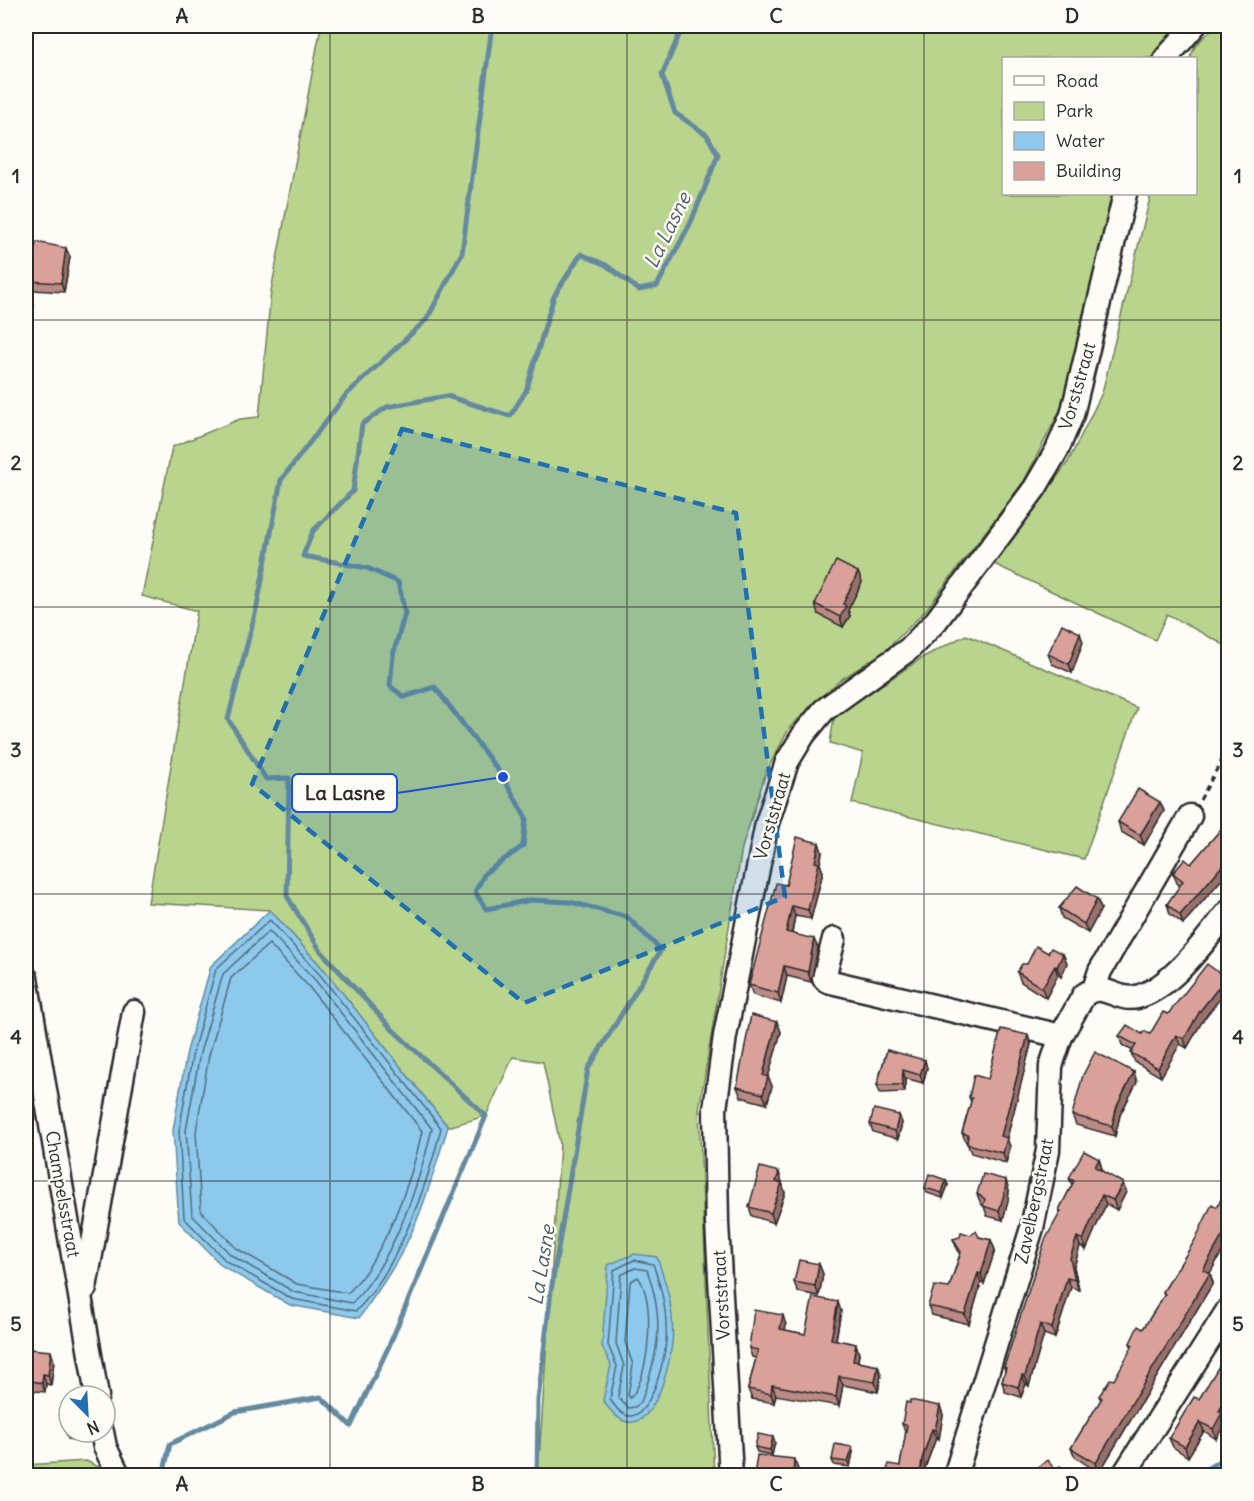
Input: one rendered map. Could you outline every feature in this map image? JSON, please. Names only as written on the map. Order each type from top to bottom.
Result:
[{"type":"street","points":[[1167,57],[1194,26]]},
{"type":"street","name":"Vorststraat","points":[[731,1476],[717,1223],[715,1109],[725,1036],[774,796],[787,762],[804,734],[825,710],[909,649],[936,621],[1035,488],[1057,450],[1072,415],[1125,195]]},
{"type":"street","name":"Zavelbergstraat","points":[[955,1476],[1032,1228],[1048,1150],[1051,1066],[1061,1036],[1084,995],[1094,989],[1100,971],[1190,816]]},
{"type":"street","points":[[1094,989],[1100,988],[1115,995],[1134,998],[1149,992],[1192,955],[1228,912]]},
{"type":"street","points":[[834,939],[824,978],[826,981],[1061,1036]]},
{"type":"street","name":"Champelsstraat","points":[[26,978],[95,1384]]},
{"type":"street","name":"Champelsstraat","points":[[82,1304],[134,1012]]},
{"type":"street","points":[[1123,1476],[1225,1321]]},
{"type":"street","points":[[104,1444],[119,1476]]},
{"type":"path","points":[[1190,816],[1228,749]]},
{"type":"highlighted area","points":[[402,429],[736,513],[785,897],[524,1003],[252,784]]},
{"type":"green space","points":[[321,26],[1177,26],[1152,57],[1002,57],[1002,195],[1113,195],[1061,408],[1024,481],[926,610],[883,653],[840,680],[790,727],[766,772],[742,848],[699,1110],[714,1475],[538,1475],[560,1144],[543,1062],[513,1057],[486,1116],[448,1127],[326,972],[270,910],[148,903],[197,611],[142,596],[172,447],[240,419],[259,417],[271,291]]},
{"type":"green space","points":[[1215,26],[1228,26],[1228,647],[1167,614],[1155,640],[994,564],[1068,462],[1102,393],[1151,195],[1197,195],[1197,57],[1190,57],[1195,46]]},
{"type":"green space","points":[[966,635],[1137,708],[1084,859],[852,803],[863,753],[830,743],[834,717],[925,656]]},
{"type":"green space","points":[[86,1461],[116,1475],[26,1476],[26,1465]]},
{"type":"water","points":[[270,910],[326,972],[448,1127],[413,1230],[390,1273],[359,1318],[290,1305],[222,1266],[179,1222],[173,1130],[187,1051],[211,966]]},
{"type":"water","points":[[634,1254],[657,1257],[669,1299],[673,1332],[670,1358],[659,1393],[651,1408],[641,1419],[630,1422],[617,1417],[603,1400],[611,1365],[602,1346],[608,1265]]},
{"type":"building","points":[[36,242],[66,248],[61,283],[30,281]]},
{"type":"building","points":[[26,293],[31,296],[26,307]]},
{"type":"building","points":[[836,561],[858,572],[843,604],[846,606],[840,617],[815,604]]},
{"type":"building","points":[[1062,624],[1080,633],[1069,664],[1048,654]]},
{"type":"building","points":[[1138,789],[1160,802],[1140,835],[1118,822]]},
{"type":"building","points":[[1228,821],[1228,859],[1180,915],[1167,904],[1183,881],[1173,873],[1185,859],[1191,864]]},
{"type":"building","points":[[797,837],[819,843],[815,862],[819,863],[808,910],[792,906],[786,932],[814,939],[808,972],[784,966],[778,993],[749,985],[776,883],[786,885]]},
{"type":"building","points":[[1077,886],[1097,899],[1084,924],[1059,908]]},
{"type":"building","points":[[1036,946],[1048,953],[1051,948],[1063,954],[1042,988],[1017,972],[1022,964],[1027,964]]},
{"type":"building","points":[[1207,964],[1226,978],[1200,1011],[1184,1039],[1176,1035],[1158,1068],[1131,1053],[1136,1045],[1119,1036],[1127,1025],[1142,1034],[1144,1031],[1150,1034],[1163,1012],[1168,1014]]},
{"type":"building","points":[[751,1015],[777,1022],[763,1075],[768,1077],[763,1094],[737,1087]]},
{"type":"building","points":[[1001,1029],[1028,1035],[1001,1136],[1007,1138],[1003,1153],[967,1144],[968,1135],[962,1133],[972,1098],[969,1097],[974,1075],[988,1079]]},
{"type":"building","points":[[887,1050],[925,1060],[920,1075],[903,1070],[902,1085],[877,1085]]},
{"type":"building","points":[[1095,1052],[1134,1072],[1117,1106],[1112,1126],[1072,1115],[1083,1075]]},
{"type":"building","points":[[874,1109],[899,1115],[895,1131],[870,1124]]},
{"type":"building","points":[[1084,1151],[1099,1159],[1095,1167],[1123,1183],[1113,1200],[1102,1195],[1083,1240],[1077,1237],[1070,1258],[1075,1280],[1067,1278],[1052,1328],[1040,1324],[1025,1376],[1022,1375],[1018,1387],[1002,1382],[1006,1368],[1004,1367],[1045,1240],[1061,1211],[1059,1210],[1074,1181],[1069,1178]]},
{"type":"building","points":[[760,1167],[779,1172],[776,1182],[782,1183],[771,1213],[749,1207]]},
{"type":"building","points":[[929,1174],[946,1180],[942,1193],[925,1188]]},
{"type":"building","points":[[983,1174],[1006,1180],[999,1211],[983,1206],[985,1199],[977,1194]]},
{"type":"building","points":[[1228,1186],[1228,1226],[1203,1270],[1210,1273],[1096,1463],[1071,1448],[1102,1398],[1099,1396],[1110,1379],[1114,1380],[1133,1345],[1130,1343],[1138,1326],[1143,1329],[1195,1240],[1212,1204],[1217,1207]]},
{"type":"building","points":[[976,1231],[979,1237],[991,1240],[981,1274],[978,1273],[965,1314],[928,1306],[934,1286],[949,1288],[961,1252],[953,1239],[960,1237],[961,1232],[971,1235]]},
{"type":"building","points":[[799,1260],[819,1264],[815,1286],[794,1282]]},
{"type":"building","points":[[813,1297],[838,1302],[831,1339],[856,1344],[853,1361],[878,1366],[875,1382],[839,1376],[836,1397],[772,1385],[771,1394],[748,1389],[758,1350],[749,1348],[754,1310],[783,1315],[780,1329],[805,1334]]},
{"type":"building","points":[[30,1349],[51,1351],[48,1375],[43,1374],[42,1383],[26,1380],[26,1362],[28,1363]]},
{"type":"building","points":[[1228,1357],[1228,1396],[1219,1411],[1222,1413],[1213,1429],[1200,1422],[1185,1447],[1169,1438],[1194,1397],[1199,1399],[1222,1361]]},
{"type":"building","points":[[910,1400],[940,1406],[935,1430],[932,1429],[922,1459],[920,1476],[885,1476],[889,1464],[900,1466],[907,1425],[902,1424],[906,1402],[910,1403]]},
{"type":"building","points":[[758,1434],[773,1437],[770,1450],[755,1447]]},
{"type":"building","points":[[835,1444],[852,1447],[848,1462],[832,1460]]},
{"type":"building","points":[[757,1455],[794,1459],[793,1476],[754,1476]]},
{"type":"building","points":[[1048,1460],[1056,1472],[1060,1466],[1068,1476],[1037,1476],[1041,1473],[1037,1468]]},
{"type":"waterway","points":[[163,1476],[170,1444],[235,1412],[321,1397],[351,1426],[389,1346],[486,1116],[393,1030],[320,950],[287,896],[289,778],[266,779],[228,719],[257,606],[281,480],[346,395],[427,319],[462,253],[492,26]]},
{"type":"waterway","name":"La Lasne","points":[[537,1476],[538,1400],[551,1291],[588,1069],[661,950],[627,917],[570,902],[531,900],[486,909],[475,892],[485,873],[523,846],[526,818],[503,777],[435,687],[404,697],[390,686],[393,655],[405,613],[398,582],[367,568],[303,556],[313,531],[353,491],[362,424],[387,407],[447,396],[510,416],[526,391],[554,296],[581,254],[606,265],[639,290],[657,286],[691,222],[718,155],[707,135],[675,113],[662,75],[683,26]]},
{"type":"waterway","points":[[1196,1476],[1228,1455]]},
{"type":"place","name":"La Lasne","points":[[503,777]]}]
